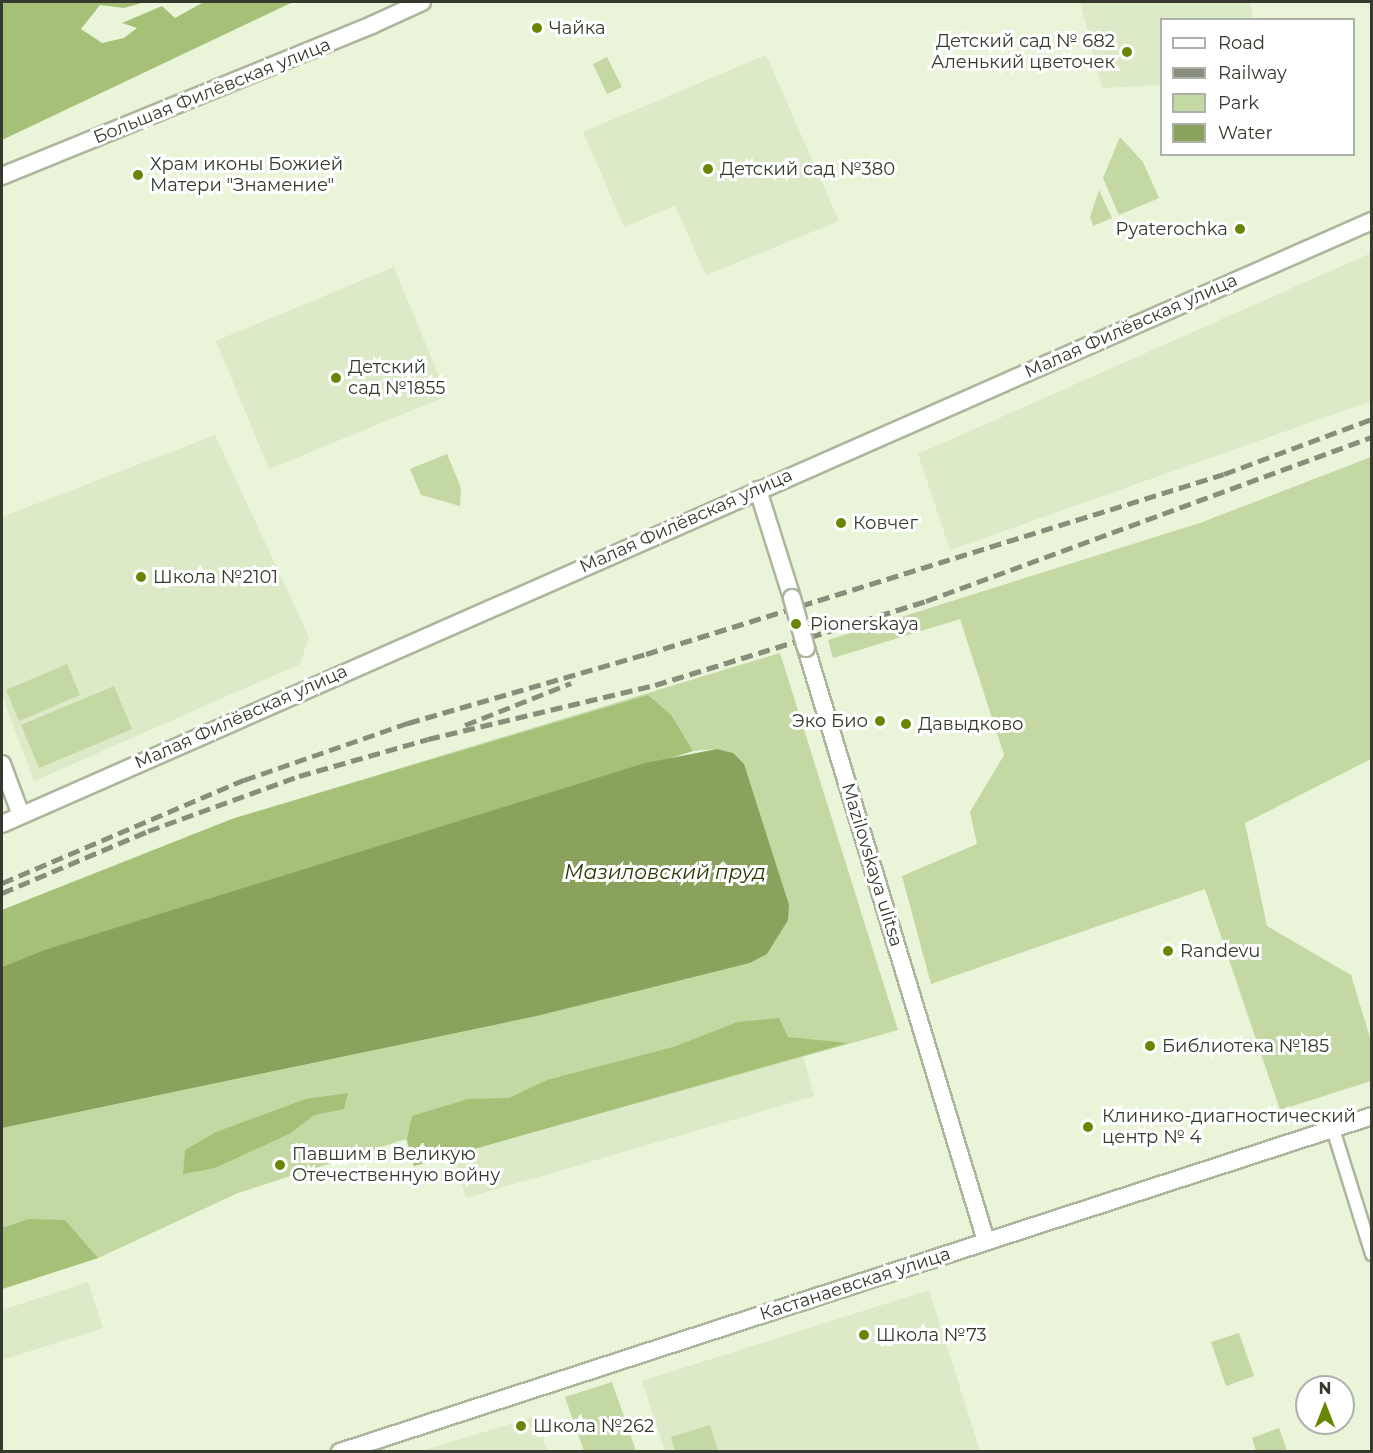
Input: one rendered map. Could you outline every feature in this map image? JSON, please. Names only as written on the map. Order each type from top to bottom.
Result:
[{"type":"street","name":"Большая Филёвская улица","points":[[2,176],[372,25],[422,2]]},
{"type":"street","name":"Малая Филёвская улица","points":[[2,824],[1371,221]]},
{"type":"street","name":"Mazilovskaya ulitsa","points":[[758,490],[986,1241]]},
{"type":"street","points":[[2,764],[21,815]]},
{"type":"street","name":"Кастанаевская улица","points":[[340,1452],[1371,1116]]},
{"type":"street","points":[[1333,1129],[1371,1254]]},
{"type":"shaded area","points":[[2,2],[145,2],[124,8],[100,5],[81,29],[102,43],[124,38],[137,28],[122,23],[162,6],[175,18],[204,2],[293,2],[2,140]]},
{"type":"shaded area","name":"Детский сад № 682 Аленький цветочек","points":[[1080,2],[1250,2],[1253,18],[1160,18],[1160,85],[1102,88]]},
{"type":"shaded area","name":"Детский сад №380","points":[[766,55],[839,221],[706,275],[675,206],[624,227],[583,132]]},
{"type":"shaded area","points":[[1371,253],[1371,401],[950,550],[918,454]]},
{"type":"shaded area","name":"Детский сад №1855","points":[[394,267],[447,396],[269,469],[216,341]]},
{"type":"shaded area","name":"Школа №2101","points":[[215,435],[309,637],[300,664],[34,781],[2,695],[2,517]]},
{"type":"shaded area","points":[[648,695],[671,715],[693,751],[44,950],[2,967],[2,910],[232,819]]},
{"type":"shaded area","points":[[779,1018],[788,1037],[848,1043],[414,1166],[407,1139],[412,1116],[468,1099],[509,1098],[547,1080],[673,1047],[738,1022]]},
{"type":"shaded area","points":[[803,1056],[814,1096],[466,1198],[453,1155]]},
{"type":"shaded area","points":[[348,1093],[344,1109],[314,1115],[291,1133],[215,1168],[183,1174],[185,1150],[216,1132],[306,1099]]},
{"type":"shaded area","points":[[29,1219],[65,1220],[98,1258],[2,1289],[2,1228]]},
{"type":"shaded area","points":[[88,1282],[103,1328],[2,1360],[2,1310]]},
{"type":"shaded area","name":"Школа №73","points":[[929,1290],[980,1451],[665,1451],[642,1381]]},
{"type":"shaded area","name":"Школа №262","points":[[536,1416],[547,1451],[422,1451]]},
{"type":"green space","points":[[607,57],[622,87],[607,94],[593,64]]},
{"type":"green space","points":[[1120,137],[1143,162],[1159,198],[1119,215],[1103,178]]},
{"type":"green space","points":[[1099,190],[1112,218],[1093,226],[1090,217]]},
{"type":"green space","points":[[447,454],[461,488],[460,506],[421,495],[410,469]]},
{"type":"green space","points":[[1371,457],[1371,759],[1245,823],[1267,926],[1351,975],[1371,1041],[1371,1081],[1280,1110],[1205,889],[931,984],[902,876],[977,844],[970,812],[1004,755],[960,619],[833,658],[828,640],[1200,523]]},
{"type":"green space","points":[[780,653],[898,1030],[414,1166],[406,1139],[238,1193],[98,1258],[2,1289],[2,1128],[537,1016],[750,963],[767,954],[733,753],[717,749],[693,751],[44,950],[2,967],[2,910],[232,819]]},
{"type":"green space","points":[[67,664],[80,695],[19,721],[6,690]]},
{"type":"green space","points":[[114,686],[132,729],[39,768],[21,725]]},
{"type":"green space","points":[[1239,1333],[1254,1376],[1226,1386],[1211,1342]]},
{"type":"green space","points":[[612,1382],[636,1451],[584,1451],[565,1397]]},
{"type":"green space","points":[[710,1425],[718,1451],[675,1451],[671,1437]]},
{"type":"green space","points":[[1279,1428],[1287,1451],[1256,1451],[1252,1438]]},
{"type":"water","name":"Мазиловский пруд","points":[[717,749],[733,753],[744,764],[789,905],[788,920],[767,954],[750,963],[537,1016],[2,1128],[2,967],[44,950],[645,763]]},
{"type":"railway","points":[[2,883],[244,780],[408,723],[646,654],[1224,474],[1372,419]]},
{"type":"railway","points":[[2,893],[148,831],[299,776],[428,739],[655,685],[926,601],[1372,437]]},
{"type":"railway","points":[[465,725],[571,683]]},
{"type":"place","name":"Чайка","points":[[537,28]]},
{"type":"place","name":"Детский сад № 682 Аленький цветочек","points":[[1127,52]]},
{"type":"place","name":"Детский сад №380","points":[[708,169]]},
{"type":"place","name":"Храм иконы Божией Матери \"Знамение\"","points":[[138,175]]},
{"type":"place","name":"Pyaterochka","points":[[1240,229]]},
{"type":"place","name":"Детский сад №1855","points":[[336,378]]},
{"type":"place","name":"Ковчег","points":[[841,523]]},
{"type":"place","name":"Школа №2101","points":[[141,577]]},
{"type":"place","name":"Pionerskaya","points":[[796,624]]},
{"type":"place","name":"Эко Био","points":[[880,721]]},
{"type":"place","name":"Давыдково","points":[[906,724]]},
{"type":"place","name":"Randevu","points":[[1168,951]]},
{"type":"place","name":"Библиотека №185","points":[[1150,1046]]},
{"type":"place","name":"Клинико-диагностический центр № 4","points":[[1088,1127]]},
{"type":"place","name":"Павшим в Великую Отечественную войну","points":[[280,1165]]},
{"type":"place","name":"Школа №73","points":[[864,1335]]},
{"type":"place","name":"Школа №262","points":[[521,1426]]}]
